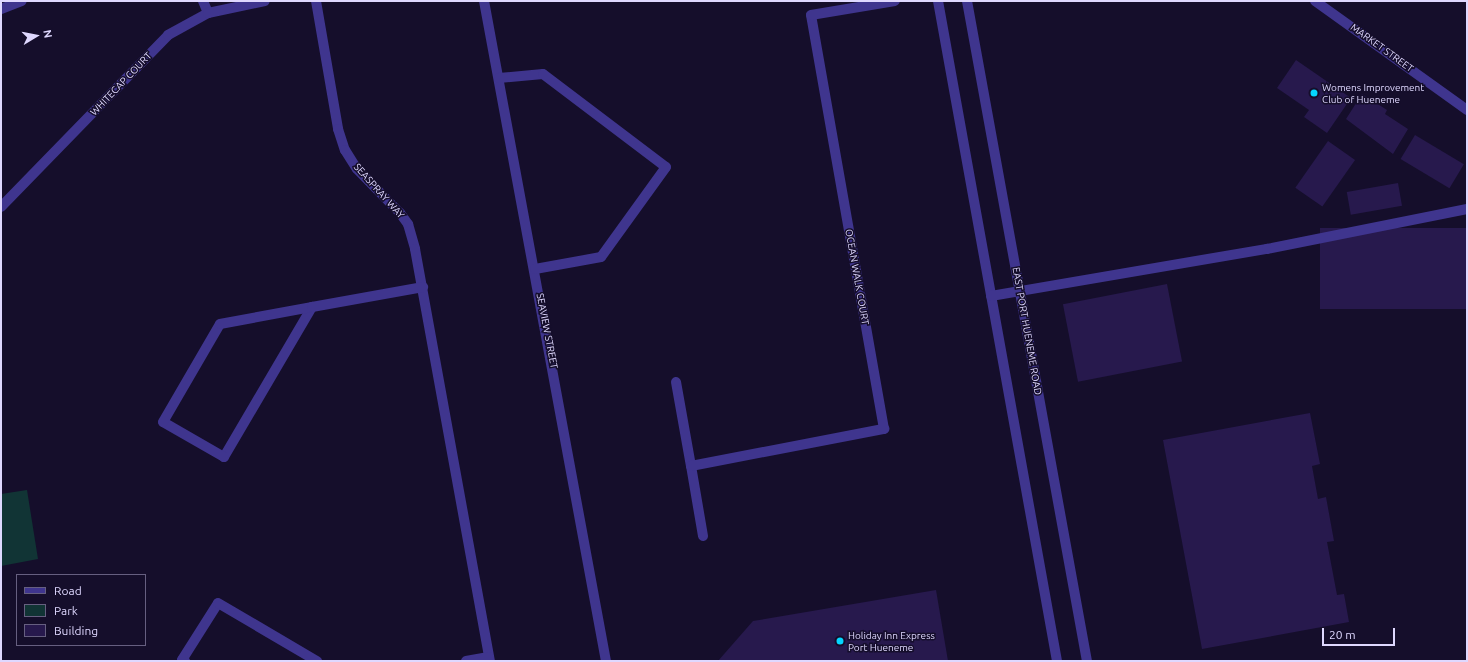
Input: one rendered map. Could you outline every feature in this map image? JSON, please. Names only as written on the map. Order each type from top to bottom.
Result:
[{"type":"street","points":[[1,9],[22,1]]},
{"type":"street","points":[[204,1],[208,13]]},
{"type":"street","name":"WHITECAP COURT","points":[[1,207],[168,35],[208,13],[265,1]]},
{"type":"street","name":"SEASPRAY WAY","points":[[316,1],[338,129],[345,150],[357,169],[400,213],[408,224],[423,287],[490,659]]},
{"type":"street","name":"SEAVIEW STREET","points":[[484,1],[535,269],[606,661]]},
{"type":"street","name":"OCEAN WALK COURT","points":[[691,466],[884,429],[811,15],[895,1]]},
{"type":"street","points":[[938,1],[1056,661]]},
{"type":"street","name":"EAST PORT HUENEME ROAD","points":[[967,1],[1086,661]]},
{"type":"street","name":"MARKET STREET","points":[[1316,1],[1467,110]]},
{"type":"street","points":[[499,78],[543,74],[666,167],[601,257],[535,269]]},
{"type":"street","points":[[991,296],[1267,249],[1467,209]]},
{"type":"street","points":[[312,307],[224,456],[163,422],[220,324],[312,307],[423,287]]},
{"type":"street","points":[[676,382],[703,536]]},
{"type":"street","points":[[184,661],[182,660],[218,603],[315,660]]},
{"type":"street","points":[[466,661],[490,659]]},
{"type":"green space","points":[[27,490],[38,559],[1,566],[1,494]]},
{"type":"building","name":"Womens Improvement Club of Hueneme","points":[[1296,60],[1351,98],[1327,133],[1304,117],[1309,110],[1277,88]]},
{"type":"building","points":[[1362,94],[1387,110],[1385,114],[1408,129],[1393,154],[1346,119]]},
{"type":"building","points":[[1415,135],[1464,164],[1449,188],[1401,159]]},
{"type":"building","points":[[1328,141],[1355,160],[1322,207],[1295,188]]},
{"type":"building","points":[[1398,183],[1402,206],[1351,215],[1347,192]]},
{"type":"building","points":[[1320,228],[1467,228],[1467,309],[1320,309]]},
{"type":"building","points":[[1167,284],[1182,362],[1078,382],[1063,304]]},
{"type":"building","points":[[1310,413],[1320,464],[1312,466],[1318,499],[1326,497],[1334,541],[1327,542],[1337,595],[1344,594],[1349,622],[1202,649],[1163,440]]},
{"type":"building","name":"Holiday Inn Express Port Hueneme","points":[[936,590],[948,661],[718,661],[753,621]]},
{"type":"place","name":"Womens Improvement Club of Hueneme","points":[[1314,93]]},
{"type":"place","name":"Holiday Inn Express Port Hueneme","points":[[840,641]]}]
